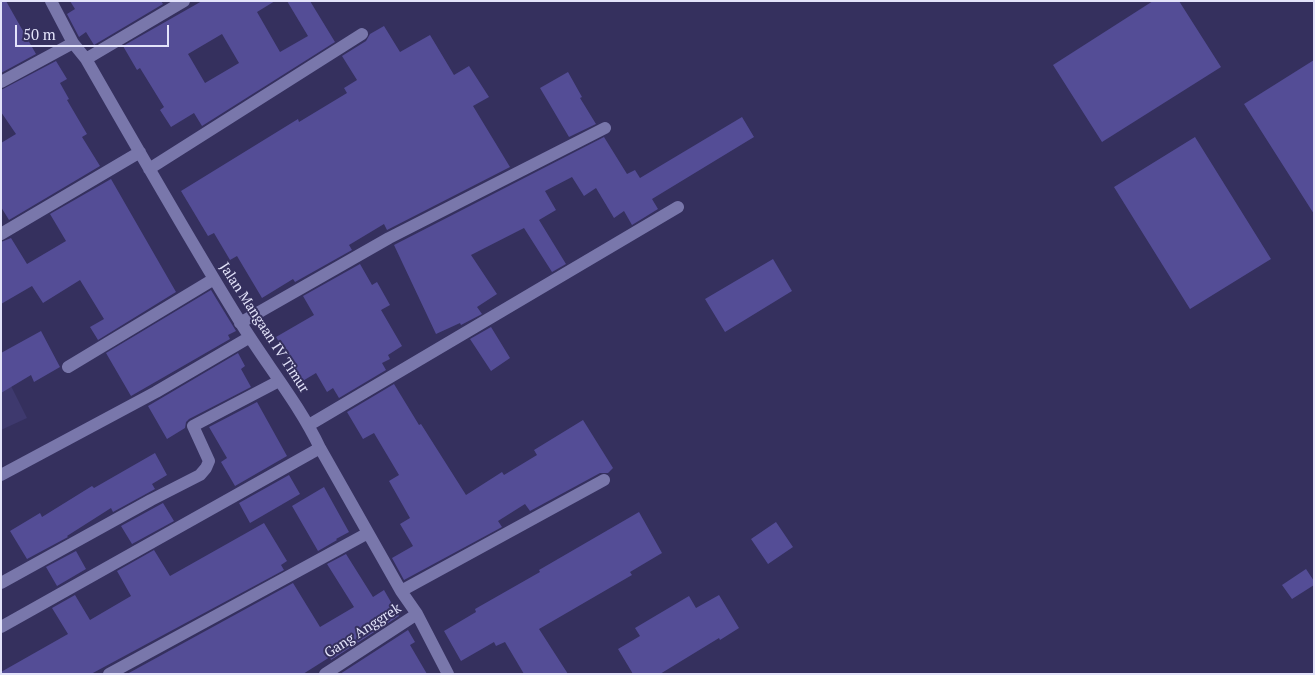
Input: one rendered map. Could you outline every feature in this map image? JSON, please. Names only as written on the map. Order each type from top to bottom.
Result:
[{"type":"street","name":"Jalan Mangaan IV Timur","points":[[51,1],[73,43],[86,59],[240,323],[309,425],[320,448],[401,591],[417,614],[448,674]]},
{"type":"street","points":[[86,59],[184,1]]},
{"type":"street","points":[[150,169],[362,34]]},
{"type":"street","points":[[1,82],[73,43]]},
{"type":"street","points":[[240,323],[389,238],[605,128]]},
{"type":"street","points":[[1,234],[140,152]]},
{"type":"street","points":[[309,425],[678,207]]},
{"type":"street","points":[[68,367],[214,279]]},
{"type":"street","points":[[1,475],[156,392],[250,337]]},
{"type":"street","points":[[1,583],[200,475],[209,461],[193,426],[279,381]]},
{"type":"street","points":[[1,627],[320,448]]},
{"type":"street","points":[[401,591],[604,480]]},
{"type":"street","points":[[109,674],[368,533]]},
{"type":"street","name":"Gang Anggrek","points":[[325,674],[417,614]]},
{"type":"shaded area","points":[[1,366],[27,418],[1,430]]},
{"type":"building","points":[[1,1],[6,1],[36,54],[1,73]]},
{"type":"building","points":[[70,1],[161,1],[163,4],[94,45],[86,32],[79,37],[67,14],[75,9]]},
{"type":"building","points":[[202,1],[275,1],[257,12],[280,52],[308,36],[287,1],[310,1],[335,42],[202,126],[194,113],[171,127],[160,110],[164,107],[140,68],[137,70],[123,46]],"holes":[[[222,34],[239,63],[205,83],[188,54]]]},
{"type":"building","points":[[1153,1],[1179,1],[1221,67],[1102,142],[1053,65]]},
{"type":"building","points":[[384,26],[400,52],[430,35],[454,75],[469,66],[489,97],[473,106],[510,167],[387,230],[384,224],[349,245],[352,250],[295,282],[293,279],[262,298],[237,256],[230,260],[214,233],[208,236],[181,191],[298,119],[299,122],[347,93],[344,88],[357,80],[342,56],[366,41],[370,34]]},
{"type":"building","points":[[1314,60],[1314,214],[1244,104]]},
{"type":"building","points":[[56,61],[67,79],[60,83],[69,99],[67,100],[87,134],[82,137],[100,166],[9,220],[1,207],[1,143],[16,134],[1,112],[1,90]]},
{"type":"building","points":[[568,72],[582,97],[580,98],[596,124],[569,137],[540,88]]},
{"type":"building","points":[[742,117],[754,137],[652,199],[658,209],[632,225],[624,211],[614,218],[596,188],[584,196],[572,177],[545,191],[556,210],[539,220],[566,264],[552,272],[524,228],[471,255],[497,294],[477,307],[482,314],[461,325],[460,323],[436,334],[394,245],[604,137],[627,174],[635,170],[640,178]]},
{"type":"building","points":[[1195,137],[1271,259],[1190,309],[1114,187]]},
{"type":"building","points":[[111,179],[176,292],[98,340],[90,327],[104,319],[80,280],[43,303],[32,286],[1,304],[1,242],[11,238],[27,264],[66,241],[50,214]]},
{"type":"building","points":[[773,259],[792,291],[725,332],[705,299]]},
{"type":"building","points":[[360,264],[372,285],[377,282],[390,305],[381,310],[402,346],[388,355],[390,359],[382,363],[386,370],[339,398],[333,388],[327,392],[316,373],[296,385],[286,370],[293,366],[276,337],[314,315],[303,296]]},
{"type":"building","points":[[211,290],[236,331],[228,335],[230,339],[131,396],[106,353]]},
{"type":"building","points":[[491,327],[510,358],[491,371],[470,339]]},
{"type":"building","points":[[41,331],[60,367],[34,382],[31,375],[1,393],[1,353]]},
{"type":"building","points":[[238,353],[245,366],[241,369],[251,387],[189,419],[186,422],[185,428],[167,439],[148,406]]},
{"type":"building","points":[[394,384],[466,495],[502,472],[504,475],[537,455],[534,450],[583,420],[613,468],[608,473],[600,473],[530,511],[525,504],[498,521],[502,527],[404,580],[392,558],[413,546],[400,524],[410,518],[389,481],[399,475],[374,433],[363,439],[347,412]]},
{"type":"building","points":[[257,402],[287,456],[235,486],[221,462],[227,458],[209,427]]},
{"type":"building","points":[[155,453],[167,475],[152,484],[155,489],[113,512],[111,508],[68,537],[27,559],[10,531],[40,513],[42,517],[92,486],[94,488]]},
{"type":"building","points":[[289,475],[300,494],[250,523],[239,503]]},
{"type":"building","points":[[324,487],[349,532],[318,551],[292,506]]},
{"type":"building","points":[[163,503],[174,521],[132,544],[121,526]]},
{"type":"building","points":[[639,512],[662,553],[630,572],[632,575],[539,629],[568,674],[524,674],[505,642],[496,646],[494,642],[461,661],[444,631],[476,612],[475,609]]},
{"type":"building","points":[[776,522],[793,547],[768,564],[751,539]]},
{"type":"building","points":[[264,523],[287,561],[281,565],[284,570],[91,674],[1,674],[1,672],[68,634],[52,608],[75,595],[90,620],[131,596],[117,571],[154,550],[170,576]]},
{"type":"building","points":[[76,551],[86,569],[57,586],[46,567]]},
{"type":"building","points":[[346,554],[373,597],[384,590],[399,616],[331,660],[330,657],[303,674],[127,674],[293,583],[320,627],[354,607],[327,564]]},
{"type":"building","points":[[1306,569],[1314,581],[1314,585],[1292,599],[1282,585]]},
{"type":"building","points":[[719,595],[739,628],[660,674],[633,674],[618,649],[640,636],[635,628],[689,596],[696,608]]},
{"type":"building","points":[[408,630],[415,642],[410,645],[427,674],[340,674]]}]
